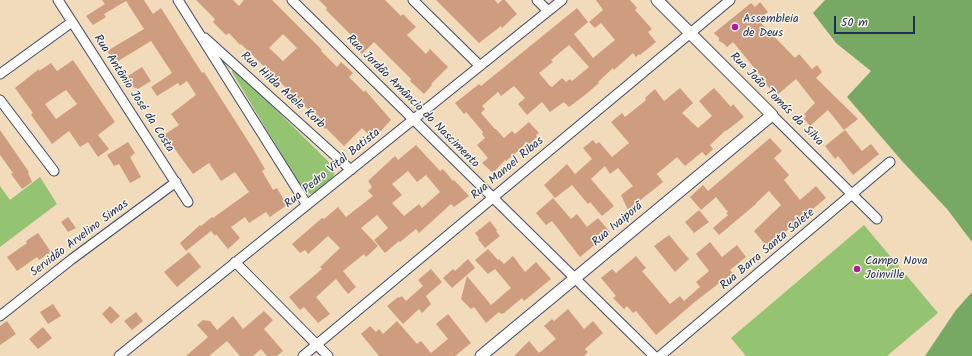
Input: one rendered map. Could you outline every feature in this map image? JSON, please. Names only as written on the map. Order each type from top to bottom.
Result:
[{"type":"street","name":"Rua Antônio José da Costa","points":[[58,0],[188,202]]},
{"type":"street","points":[[178,0],[307,205]]},
{"type":"street","name":"Rua Jordão Amâncio do Nascimento","points":[[292,0],[654,356]]},
{"type":"street","points":[[413,0],[480,66]]},
{"type":"street","points":[[537,0],[548,11]]},
{"type":"street","name":"Rua Pedro Vital Batista","points":[[118,356],[562,0]]},
{"type":"street","name":"Rua João Tomás da Silva","points":[[657,0],[877,219]]},
{"type":"street","name":"Rua Manoel Ribas","points":[[302,356],[730,0]]},
{"type":"street","points":[[0,74],[72,22]]},
{"type":"street","name":"Rua Hilda Adele Korb","points":[[197,30],[351,170]]},
{"type":"street","points":[[0,100],[54,171]]},
{"type":"street","name":"Rua Ivaiporã","points":[[481,356],[772,115]]},
{"type":"street","name":"Rua Barra Santa Salete","points":[[660,356],[890,162]]},
{"type":"street","name":"Servidão Arvelino Simas","points":[[0,316],[72,259],[176,182]]},
{"type":"street","points":[[235,262],[328,356]]},
{"type":"green space","points":[[825,0],[972,0],[972,242],[947,209],[902,161],[847,97],[871,71],[836,43],[813,13]]},
{"type":"green space","points":[[233,69],[235,69],[335,168],[334,176],[316,192],[310,194],[304,192],[232,72]]},
{"type":"green space","points":[[40,177],[57,204],[0,247],[0,186],[10,200]]},
{"type":"green space","name":"Campo Nova Joinville","points":[[864,225],[938,313],[887,356],[746,356],[731,338]]},
{"type":"green space","points":[[972,292],[972,356],[925,356],[956,310]]},
{"type":"building","points":[[102,0],[144,0],[153,14],[161,8],[255,152],[265,169],[262,171],[273,190],[277,188],[287,205],[270,217],[266,212],[249,223],[245,217],[231,227],[240,238],[228,249],[216,234],[215,236],[211,231],[186,251],[180,243],[200,225],[201,226],[212,217],[213,218],[249,192],[235,172],[221,181],[209,163],[193,174],[174,148],[172,149],[164,135],[179,125],[171,114],[196,95],[187,81],[180,86],[178,83],[157,96],[151,87],[172,73],[151,41],[115,63],[107,51],[144,29],[126,1],[104,14],[106,17],[93,25],[86,16],[105,4]]},
{"type":"building","points":[[196,0],[233,0],[239,6],[244,0],[272,0],[337,67],[341,62],[353,73],[349,77],[364,92],[365,90],[391,120],[378,134],[376,133],[372,138],[362,128],[344,146],[326,128],[325,129],[314,119],[316,117],[241,44],[240,45],[229,33],[226,35],[213,22],[215,19]],"holes":[[[283,34],[297,48],[283,61],[269,48]]]},
{"type":"building","points":[[319,0],[385,0],[401,16],[403,14],[416,27],[407,35],[426,54],[430,49],[448,67],[431,84],[432,85],[424,94],[374,42],[362,54],[349,41],[353,37],[326,10],[327,8]]},
{"type":"building","points":[[436,0],[495,0],[498,4],[502,0],[505,0],[517,14],[502,28],[501,26],[479,43]]},
{"type":"building","points":[[596,0],[630,0],[637,8],[635,10],[652,29],[648,32],[656,42],[636,57],[633,53],[614,70],[613,68],[598,82],[599,83],[569,107],[564,102],[550,112],[542,102],[527,115],[518,104],[525,98],[514,86],[501,96],[498,92],[482,106],[485,109],[481,113],[504,138],[512,131],[515,134],[529,122],[539,133],[536,135],[537,137],[527,146],[526,144],[506,161],[505,160],[493,173],[482,163],[488,158],[477,145],[485,138],[482,134],[483,132],[466,112],[464,114],[455,103],[479,84],[481,86],[577,8],[588,22],[574,34],[593,58],[615,40],[601,23],[595,28],[589,22],[603,10]],"holes":[[[569,45],[589,67],[572,81],[570,79],[566,82],[562,78],[552,87],[539,73],[553,62],[551,60]]]},
{"type":"building","points":[[760,2],[768,12],[758,20],[795,58],[799,54],[812,69],[817,65],[822,72],[816,78],[858,119],[844,130],[828,110],[810,126],[804,119],[806,116],[804,114],[815,103],[796,79],[776,96],[733,42],[727,47],[719,41],[719,38],[714,33],[751,3],[755,7]]},
{"type":"building","points":[[73,60],[115,122],[98,135],[109,149],[98,157],[88,142],[80,147],[69,131],[52,144],[31,115],[33,113],[15,88],[39,69],[39,71],[51,63],[57,71]],"holes":[[[66,90],[77,104],[56,119],[45,104]]]},
{"type":"building","points":[[142,67],[151,81],[138,89],[131,86],[125,78]]},
{"type":"building","points":[[680,88],[693,103],[682,113],[698,128],[712,116],[699,101],[714,88],[731,107],[733,104],[744,117],[726,130],[710,145],[713,149],[706,156],[702,152],[685,166],[677,157],[657,174],[663,182],[628,210],[621,195],[633,186],[618,168],[610,174],[605,166],[591,179],[614,206],[602,216],[590,202],[588,204],[572,185],[555,198],[544,185],[567,164],[575,174],[592,159],[583,148],[593,140],[596,144],[599,142],[612,157],[629,143],[611,122],[622,113],[625,117],[646,100],[645,98],[655,89],[664,101]]},
{"type":"building","points":[[0,130],[29,172],[28,173],[32,182],[22,189],[0,155]]},
{"type":"building","points":[[845,130],[862,151],[871,144],[879,154],[853,175],[838,156],[835,159],[825,146]]},
{"type":"building","points":[[770,138],[782,151],[774,158],[789,175],[784,180],[800,200],[816,186],[826,198],[767,247],[754,231],[781,205],[769,191],[719,235],[713,228],[728,215],[726,213],[728,212],[716,197],[701,210],[690,197],[703,185],[708,191]]},
{"type":"building","points":[[128,142],[135,153],[130,157],[141,177],[130,183],[119,164],[114,166],[107,155]]},
{"type":"building","points":[[416,145],[440,171],[443,169],[469,196],[454,207],[451,204],[419,233],[416,229],[385,253],[374,240],[388,228],[377,215],[361,228],[378,246],[366,257],[364,254],[343,271],[356,287],[348,294],[336,279],[316,297],[330,314],[318,323],[304,307],[300,310],[289,297],[322,269],[320,267],[340,248],[328,236],[308,254],[305,250],[300,253],[292,244],[322,218],[324,219],[338,207],[346,217],[373,196],[368,191],[372,187],[368,181],[395,156],[398,160]],"holes":[[[408,171],[417,182],[426,175],[440,192],[422,208],[419,204],[404,216],[392,203],[402,195],[392,184]]]},
{"type":"building","points":[[553,198],[571,219],[577,214],[587,227],[598,218],[610,232],[580,257],[552,221],[546,225],[536,213]]},
{"type":"building","points":[[699,210],[709,222],[694,233],[685,222]]},
{"type":"building","points":[[68,217],[76,228],[68,232],[61,222]]},
{"type":"building","points":[[490,221],[500,236],[485,248],[475,233]]},
{"type":"building","points":[[38,233],[51,252],[39,260],[37,257],[17,271],[7,257]]},
{"type":"building","points":[[669,235],[689,259],[675,272],[654,246]]},
{"type":"building","points":[[710,242],[722,257],[737,245],[746,257],[730,270],[735,276],[725,285],[722,281],[656,335],[636,311],[633,313],[627,306],[624,309],[613,298],[616,296],[601,278],[612,269],[616,273],[636,256],[646,268],[642,271],[670,304],[680,296],[684,301],[700,287],[696,282],[709,271],[696,254]]},
{"type":"building","points":[[488,249],[504,264],[513,256],[525,272],[536,262],[551,279],[524,301],[522,298],[504,313],[501,314],[499,312],[486,323],[474,307],[471,309],[461,299],[467,276],[491,305],[511,288],[495,269],[488,274],[475,260]]},
{"type":"building","points":[[189,252],[201,267],[177,287],[164,272]]},
{"type":"building","points":[[468,259],[475,268],[452,288],[443,278],[453,269],[455,271]]},
{"type":"building","points":[[431,269],[442,282],[426,296],[431,304],[422,313],[419,309],[403,324],[387,306],[398,297],[399,298],[402,296],[406,301],[423,286],[418,280]]},
{"type":"building","points":[[53,304],[61,316],[48,324],[40,312]]},
{"type":"building","points":[[110,306],[120,316],[111,324],[102,314]]},
{"type":"building","points":[[568,309],[584,329],[593,321],[603,333],[585,349],[588,352],[584,356],[514,356],[529,341],[539,353],[556,339],[544,326],[552,319],[554,321]]},
{"type":"building","points":[[264,311],[273,320],[264,329],[283,351],[277,356],[267,356],[261,349],[253,356],[240,356],[227,341],[209,356],[186,356],[208,337],[197,325],[203,320],[210,321],[217,330],[233,316],[243,329]]},
{"type":"building","points":[[136,312],[143,321],[132,330],[124,321]]},
{"type":"building","points":[[448,314],[471,343],[455,356],[379,356],[361,334],[370,326],[376,332],[379,329],[383,334],[397,321],[417,344],[421,341],[431,353],[448,339],[436,324]]},
{"type":"building","points":[[7,321],[16,334],[0,345],[0,326]]},
{"type":"building","points":[[43,327],[52,338],[38,349],[29,339]]},
{"type":"place","name":"Assembleia de Deus","points":[[735,27]]},
{"type":"place","name":"Campo Nova Joinville","points":[[857,269]]}]
